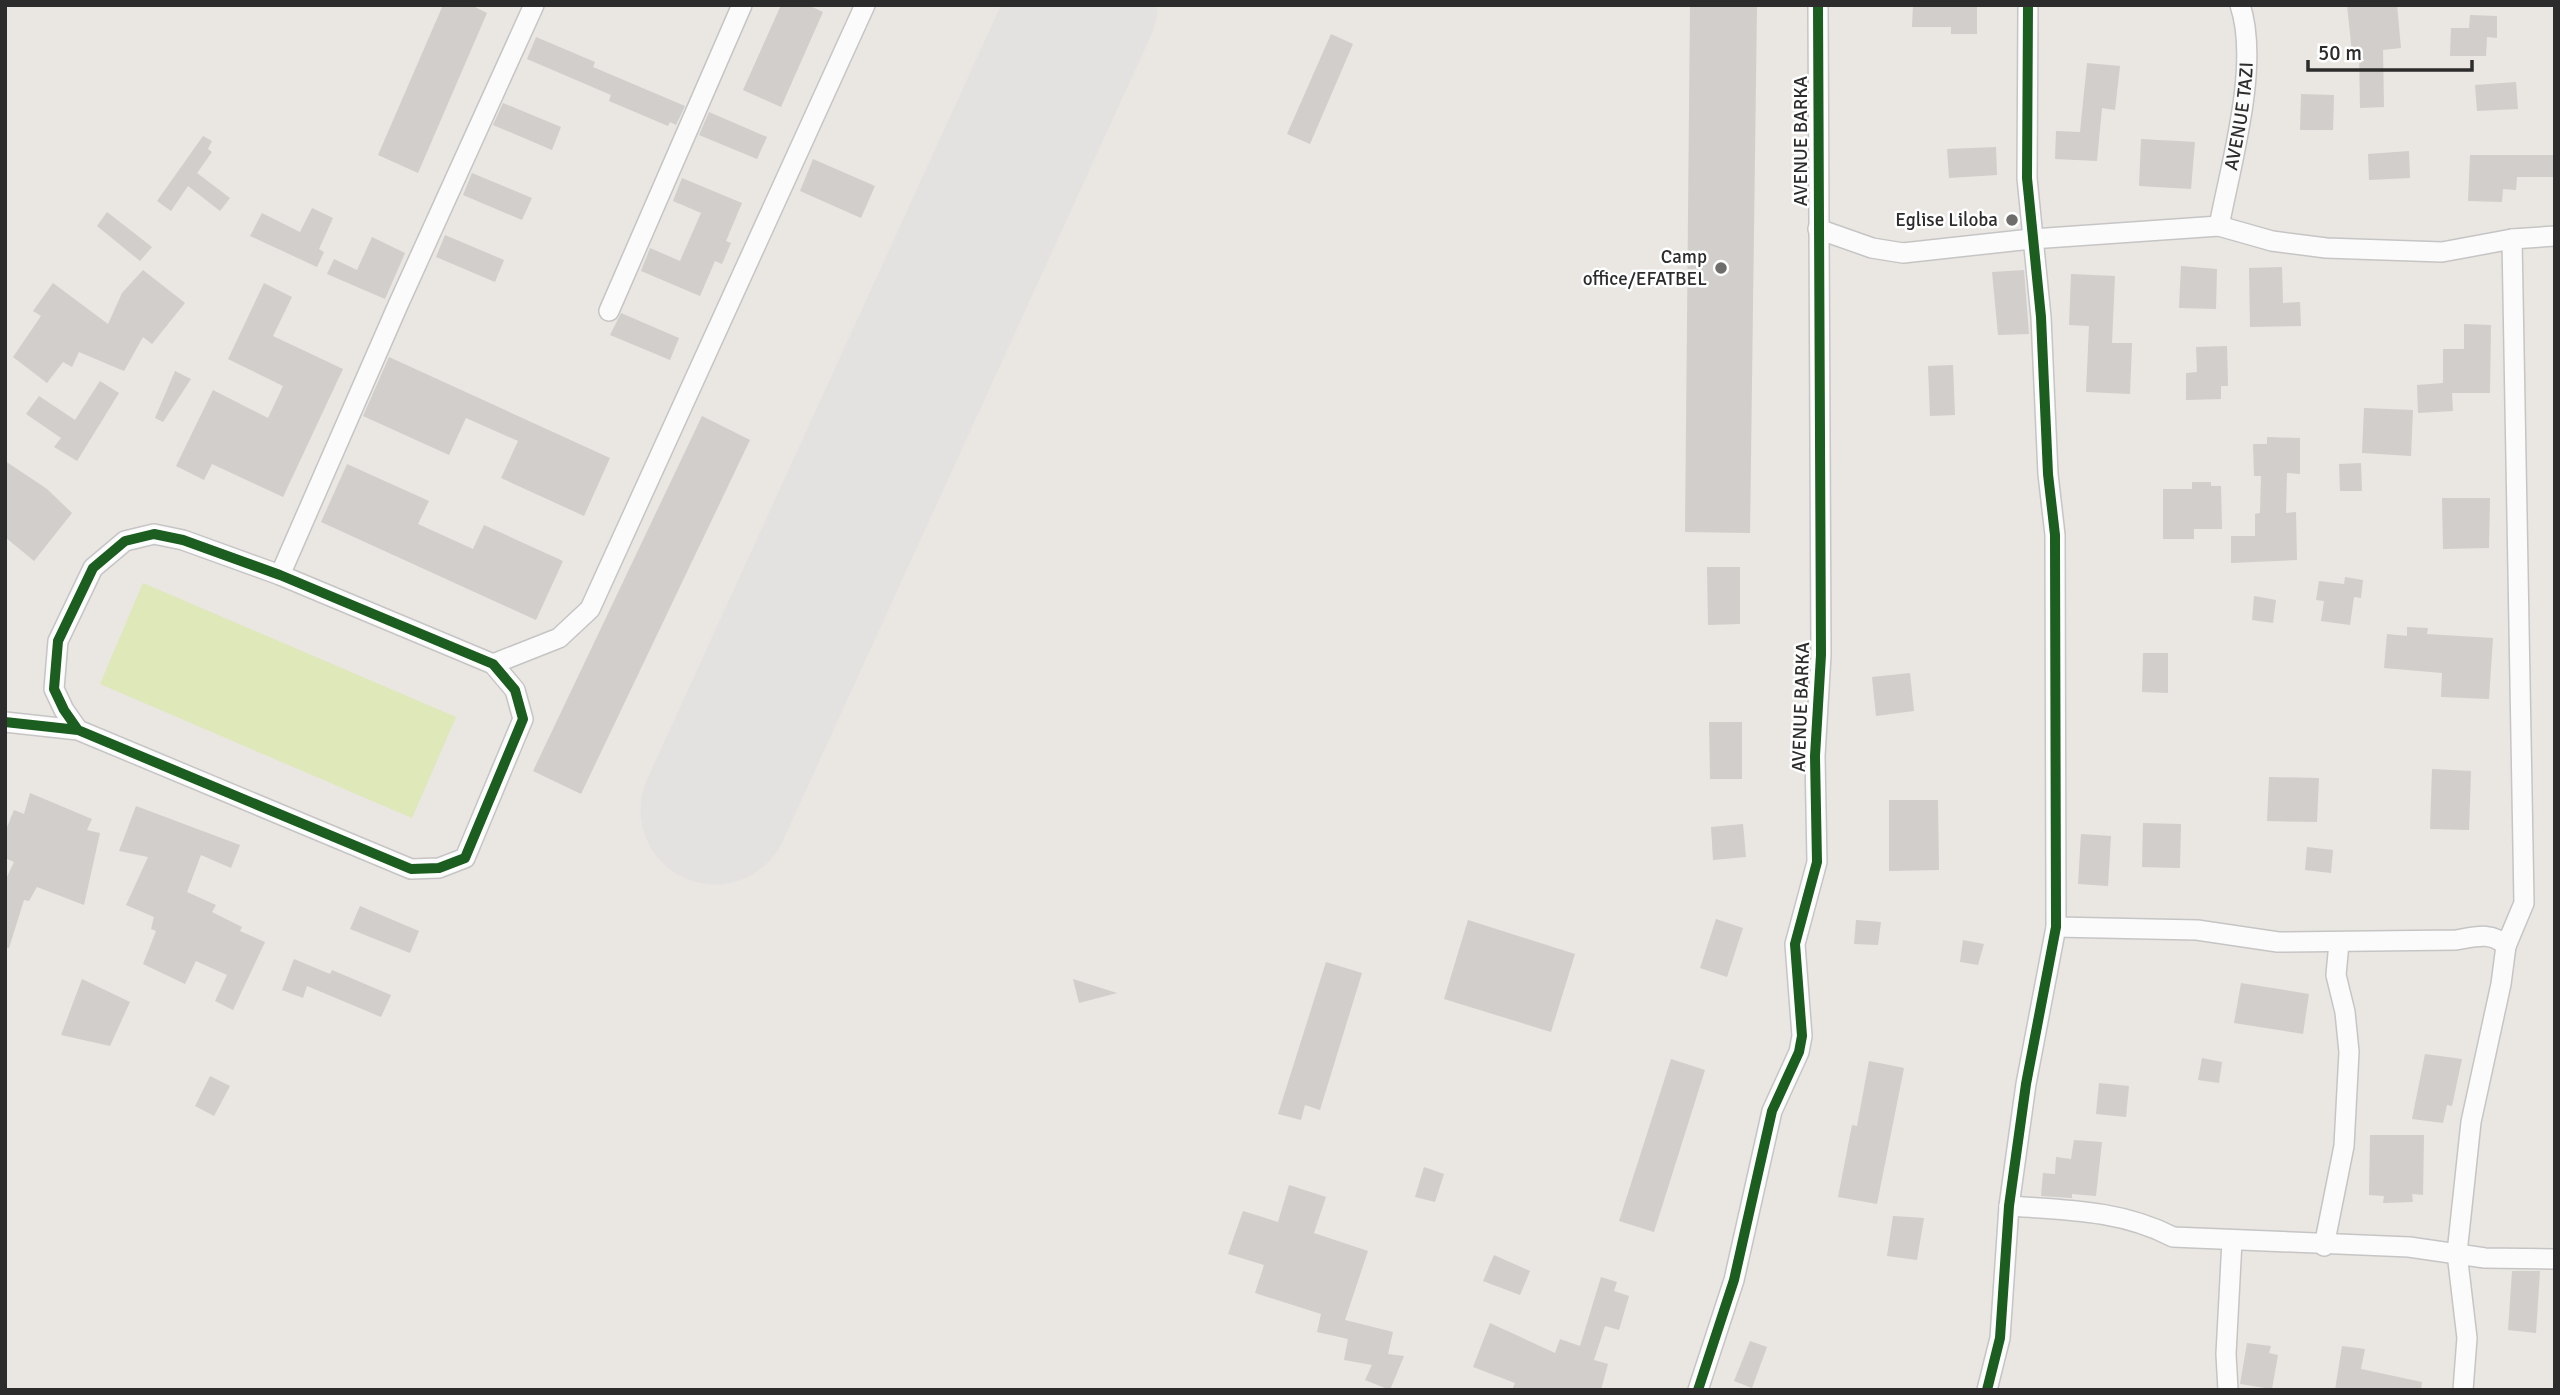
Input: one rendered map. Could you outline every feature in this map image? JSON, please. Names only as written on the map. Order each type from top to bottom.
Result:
[{"type":"street","points":[[280,575],[398,305],[534,5]]},
{"type":"street","points":[[609,311],[742,5]]},
{"type":"street","points":[[493,664],[559,638],[590,609],[865,5]]},
{"type":"street","name":"AVENUE BARKA","points":[[1698,1390],[1734,1280],[1772,1111],[1799,1052],[1802,1036],[1795,944],[1817,862],[1815,756],[1821,655],[1818,5]]},
{"type":"street","points":[[1987,1390],[2000,1338],[2009,1206],[2026,1084],[2056,927],[2058,690],[2055,536],[2048,474],[2040,317],[2031,239],[2025,114],[2028,5]]},
{"type":"street","name":"AVENUE TAZI","points":[[2219,226],[2243,88],[2247,34],[2240,5]]},
{"type":"street","points":[[1818,229],[1872,248],[1903,253],[2031,239],[2219,226],[2272,241],[2326,247],[2442,253],[2512,239],[2555,236]]},
{"type":"street","points":[[2463,1390],[2467,1338],[2457,1253],[2471,1122],[2501,984],[2506,946],[2524,903],[2512,239]]},
{"type":"street","points":[[5,722],[78,730],[411,869],[439,868],[465,858],[523,719],[515,690],[493,664],[280,575],[183,540],[154,534],[125,541],[93,568],[58,641],[54,689],[78,730]]},
{"type":"street","points":[[2056,927],[2197,930],[2278,942],[2456,940],[2483,936],[2500,940],[2506,946]]},
{"type":"street","points":[[2325,1246],[2344,1146],[2349,1052],[2345,1012],[2336,975],[2339,943]]},
{"type":"street","points":[[2009,1206],[2110,1214],[2149,1225],[2174,1237],[2325,1246],[2409,1247],[2485,1258],[2555,1259]]},
{"type":"street","points":[[2228,1390],[2226,1354],[2232,1241]]},
{"type":"green space","points":[[143,583],[456,717],[412,818],[100,684]]},
{"type":"building","points":[[443,5],[471,5],[487,13],[418,173],[378,155]]},
{"type":"building","points":[[781,5],[808,5],[823,12],[781,107],[743,90]]},
{"type":"building","name":"Camp office/EFATBEL","points":[[1690,5],[1757,5],[1750,533],[1685,532]]},
{"type":"building","points":[[1913,5],[1977,5],[1977,34],[1951,34],[1951,27],[1912,27]]},
{"type":"building","points":[[2347,5],[2397,5],[2401,48],[2383,50],[2384,107],[2360,108],[2359,52],[2352,53]]},
{"type":"building","points":[[2470,15],[2497,16],[2497,38],[2487,37],[2486,56],[2450,56],[2451,28],[2469,28]]},
{"type":"building","points":[[1331,34],[1353,44],[1310,144],[1287,134]]},
{"type":"building","points":[[536,37],[595,62],[593,67],[685,106],[676,125],[670,122],[668,126],[609,101],[611,95],[527,59]]},
{"type":"building","points":[[2087,63],[2120,66],[2115,110],[2102,108],[2097,161],[2055,159],[2056,131],[2080,132]]},
{"type":"building","points":[[2516,82],[2518,109],[2477,111],[2475,85]]},
{"type":"building","points":[[2301,94],[2334,95],[2333,130],[2300,130]]},
{"type":"building","points":[[503,103],[561,127],[552,150],[493,125]]},
{"type":"building","points":[[709,112],[767,137],[757,159],[699,135]]},
{"type":"building","points":[[203,136],[212,141],[208,149],[212,152],[197,173],[230,198],[220,211],[188,186],[171,211],[157,201]]},
{"type":"building","points":[[2141,139],[2195,142],[2191,189],[2139,186]]},
{"type":"building","points":[[1996,147],[1997,175],[1949,178],[1947,149]]},
{"type":"building","points":[[2409,151],[2410,178],[2369,180],[2368,154]]},
{"type":"building","points":[[2470,155],[2555,155],[2555,177],[2517,177],[2516,190],[2503,189],[2502,202],[2468,201]]},
{"type":"building","points":[[813,159],[875,186],[861,218],[800,191]]},
{"type":"building","points":[[472,173],[532,198],[522,220],[463,195]]},
{"type":"building","points":[[682,178],[742,203],[726,241],[731,243],[722,264],[715,261],[700,296],[641,271],[650,248],[680,261],[701,213],[673,201]]},
{"type":"building","points":[[312,208],[333,218],[319,249],[324,252],[317,267],[250,236],[262,213],[300,232]]},
{"type":"building","points":[[107,212],[152,247],[140,261],[97,226]]},
{"type":"building","points":[[445,235],[504,260],[495,282],[436,257]]},
{"type":"building","points":[[372,237],[405,253],[385,299],[327,274],[334,259],[357,270]]},
{"type":"building","points":[[2181,266],[2217,269],[2216,309],[2179,308]]},
{"type":"building","points":[[2282,267],[2283,303],[2300,302],[2301,326],[2250,327],[2249,268]]},
{"type":"building","points":[[143,270],[185,303],[152,344],[143,337],[124,371],[79,352],[72,367],[63,362],[47,383],[13,357],[41,316],[33,311],[53,283],[108,324],[122,293]]},
{"type":"building","points":[[2024,270],[2029,334],[1998,335],[1992,272]]},
{"type":"building","points":[[2071,274],[2115,276],[2112,343],[2132,343],[2130,394],[2086,392],[2089,326],[2069,325]]},
{"type":"building","points":[[264,283],[292,297],[273,336],[343,369],[283,497],[212,464],[204,480],[176,466],[213,390],[268,418],[283,386],[228,359]]},
{"type":"building","points":[[621,313],[679,338],[670,360],[610,335]]},
{"type":"building","points":[[2464,324],[2491,325],[2490,393],[2452,393],[2453,411],[2418,413],[2417,385],[2443,383],[2443,349],[2464,349]]},
{"type":"building","points":[[2227,346],[2228,386],[2221,386],[2221,399],[2186,400],[2186,373],[2197,372],[2196,347]]},
{"type":"building","points":[[389,357],[610,458],[584,516],[501,478],[518,441],[466,418],[449,455],[363,416]]},
{"type":"building","points":[[1953,365],[1955,415],[1930,416],[1928,366]]},
{"type":"building","points":[[175,371],[191,379],[163,422],[155,418]]},
{"type":"building","points":[[100,381],[119,393],[77,461],[54,447],[61,438],[26,414],[39,396],[75,420]]},
{"type":"building","points":[[2364,408],[2413,410],[2411,456],[2362,453]]},
{"type":"building","points":[[702,416],[750,440],[581,794],[533,771]]},
{"type":"building","points":[[2267,437],[2300,438],[2300,474],[2287,473],[2286,513],[2296,512],[2297,560],[2231,563],[2231,536],[2255,536],[2255,514],[2260,513],[2261,476],[2254,476],[2253,444],[2267,444]]},
{"type":"building","points":[[5,461],[47,489],[72,513],[34,561],[5,537]]},
{"type":"building","points":[[2361,463],[2362,491],[2340,491],[2339,464]]},
{"type":"building","points":[[347,464],[429,501],[418,524],[473,549],[484,525],[563,561],[536,620],[321,522]]},
{"type":"building","points":[[2192,482],[2211,482],[2211,486],[2221,486],[2222,529],[2194,529],[2194,539],[2163,539],[2163,489],[2192,489]]},
{"type":"building","points":[[2442,498],[2490,498],[2489,548],[2443,549]]},
{"type":"building","points":[[1707,567],[1740,567],[1740,624],[1708,625]]},
{"type":"building","points":[[2345,577],[2363,580],[2361,598],[2354,597],[2350,625],[2321,621],[2324,601],[2316,600],[2319,581],[2344,584]]},
{"type":"building","points":[[2254,596],[2276,600],[2273,623],[2252,620]]},
{"type":"building","points":[[2407,627],[2428,628],[2427,634],[2493,638],[2489,699],[2441,697],[2442,673],[2384,668],[2387,634],[2407,636]]},
{"type":"building","points":[[2143,653],[2168,653],[2168,693],[2142,692]]},
{"type":"building","points":[[1910,673],[1914,711],[1876,716],[1872,677]]},
{"type":"building","points":[[1709,722],[1742,722],[1742,779],[1710,779]]},
{"type":"building","points":[[2432,769],[2471,771],[2469,830],[2430,829]]},
{"type":"building","points":[[2269,777],[2319,778],[2317,822],[2267,821]]},
{"type":"building","points":[[30,793],[92,819],[87,830],[100,833],[84,905],[37,887],[29,901],[24,900],[9,948],[5,948],[5,881],[14,862],[5,858],[5,832],[14,810],[24,814]]},
{"type":"building","points":[[1889,800],[1938,800],[1939,870],[1889,871]]},
{"type":"building","points":[[136,806],[240,845],[231,868],[201,855],[187,892],[216,905],[212,912],[242,927],[240,931],[265,942],[233,1010],[215,1001],[227,975],[196,961],[185,984],[143,964],[156,931],[151,929],[154,917],[126,905],[148,857],[119,851]]},
{"type":"building","points":[[2143,823],[2181,824],[2180,868],[2142,867]]},
{"type":"building","points":[[1743,824],[1746,857],[1713,860],[1711,827]]},
{"type":"building","points":[[2081,834],[2111,836],[2108,886],[2078,884]]},
{"type":"building","points":[[2307,847],[2333,850],[2331,873],[2305,870]]},
{"type":"building","points":[[360,906],[419,931],[410,953],[350,929]]},
{"type":"building","points":[[1716,919],[1743,928],[1727,977],[1700,968]]},
{"type":"building","points":[[1468,920],[1575,954],[1551,1032],[1444,999]]},
{"type":"building","points":[[1856,920],[1881,922],[1878,945],[1854,944]]},
{"type":"building","points":[[1963,940],[1984,944],[1978,965],[1960,962]]},
{"type":"building","points":[[294,959],[330,974],[332,970],[391,995],[381,1017],[307,986],[303,998],[282,990]]},
{"type":"building","points":[[1326,962],[1362,973],[1320,1110],[1305,1105],[1301,1120],[1278,1114]]},
{"type":"building","points":[[82,979],[130,1002],[110,1046],[61,1035]]},
{"type":"building","points":[[1073,979],[1117,993],[1079,1003]]},
{"type":"building","points":[[2241,983],[2309,994],[2303,1034],[2234,1023]]},
{"type":"building","points":[[2425,1054],[2462,1059],[2452,1106],[2447,1105],[2443,1123],[2412,1119]]},
{"type":"building","points":[[2202,1058],[2222,1062],[2219,1083],[2198,1080]]},
{"type":"building","points":[[1671,1059],[1705,1070],[1654,1232],[1619,1221]]},
{"type":"building","points":[[1869,1061],[1904,1068],[1877,1204],[1838,1197],[1852,1125],[1857,1126]]},
{"type":"building","points":[[210,1076],[230,1086],[214,1116],[195,1106]]},
{"type":"building","points":[[2099,1083],[2129,1086],[2126,1117],[2096,1114]]},
{"type":"building","points":[[2370,1135],[2424,1135],[2423,1195],[2412,1194],[2413,1202],[2383,1203],[2384,1196],[2369,1195]]},
{"type":"building","points":[[2074,1140],[2102,1142],[2096,1196],[2041,1196],[2043,1173],[2055,1174],[2056,1157],[2071,1159]]},
{"type":"building","points":[[1424,1167],[1444,1174],[1435,1202],[1415,1197]]},
{"type":"building","points":[[1289,1185],[1326,1197],[1314,1233],[1368,1251],[1345,1320],[1393,1332],[1388,1354],[1404,1356],[1390,1390],[1365,1380],[1372,1365],[1344,1360],[1348,1339],[1317,1332],[1321,1314],[1255,1293],[1264,1265],[1228,1254],[1243,1211],[1278,1222]]},
{"type":"building","points":[[1893,1216],[1924,1218],[1917,1260],[1887,1256]]},
{"type":"building","points":[[1494,1255],[1530,1271],[1520,1295],[1483,1281]]},
{"type":"building","points":[[2512,1271],[2540,1271],[2536,1333],[2508,1330]]},
{"type":"building","points":[[1601,1277],[1617,1282],[1614,1291],[1629,1296],[1619,1330],[1605,1326],[1594,1360],[1608,1364],[1601,1390],[1512,1390],[1515,1383],[1473,1367],[1490,1323],[1555,1353],[1560,1339],[1580,1346]]},
{"type":"building","points":[[1750,1341],[1767,1347],[1752,1388],[1734,1381]]},
{"type":"building","points":[[2247,1343],[2271,1346],[2269,1353],[2278,1355],[2272,1389],[2240,1384]]},
{"type":"building","points":[[2342,1346],[2365,1349],[2361,1369],[2422,1382],[2421,1390],[2335,1390]]},
{"type":"runway","points":[[715,810],[1083,5]]},
{"type":"cycle path","points":[[1698,1390],[1734,1280],[1772,1111],[1799,1052],[1802,1036],[1795,944],[1817,862],[1815,756],[1821,655],[1818,5]]},
{"type":"cycle path","points":[[1987,1390],[2000,1338],[2009,1206],[2026,1084],[2056,927],[2055,535],[2048,474],[2041,317],[2027,178],[2028,5]]},
{"type":"cycle path","points":[[5,722],[78,730],[411,869],[439,868],[465,858],[523,719],[515,690],[493,664],[280,575],[183,540],[154,534],[125,541],[93,568],[58,641],[54,689],[78,730]]},
{"type":"place","name":"Eglise Liloba","points":[[2012,220]]},
{"type":"place","name":"Camp office/EFATBEL","points":[[1721,268]]}]
